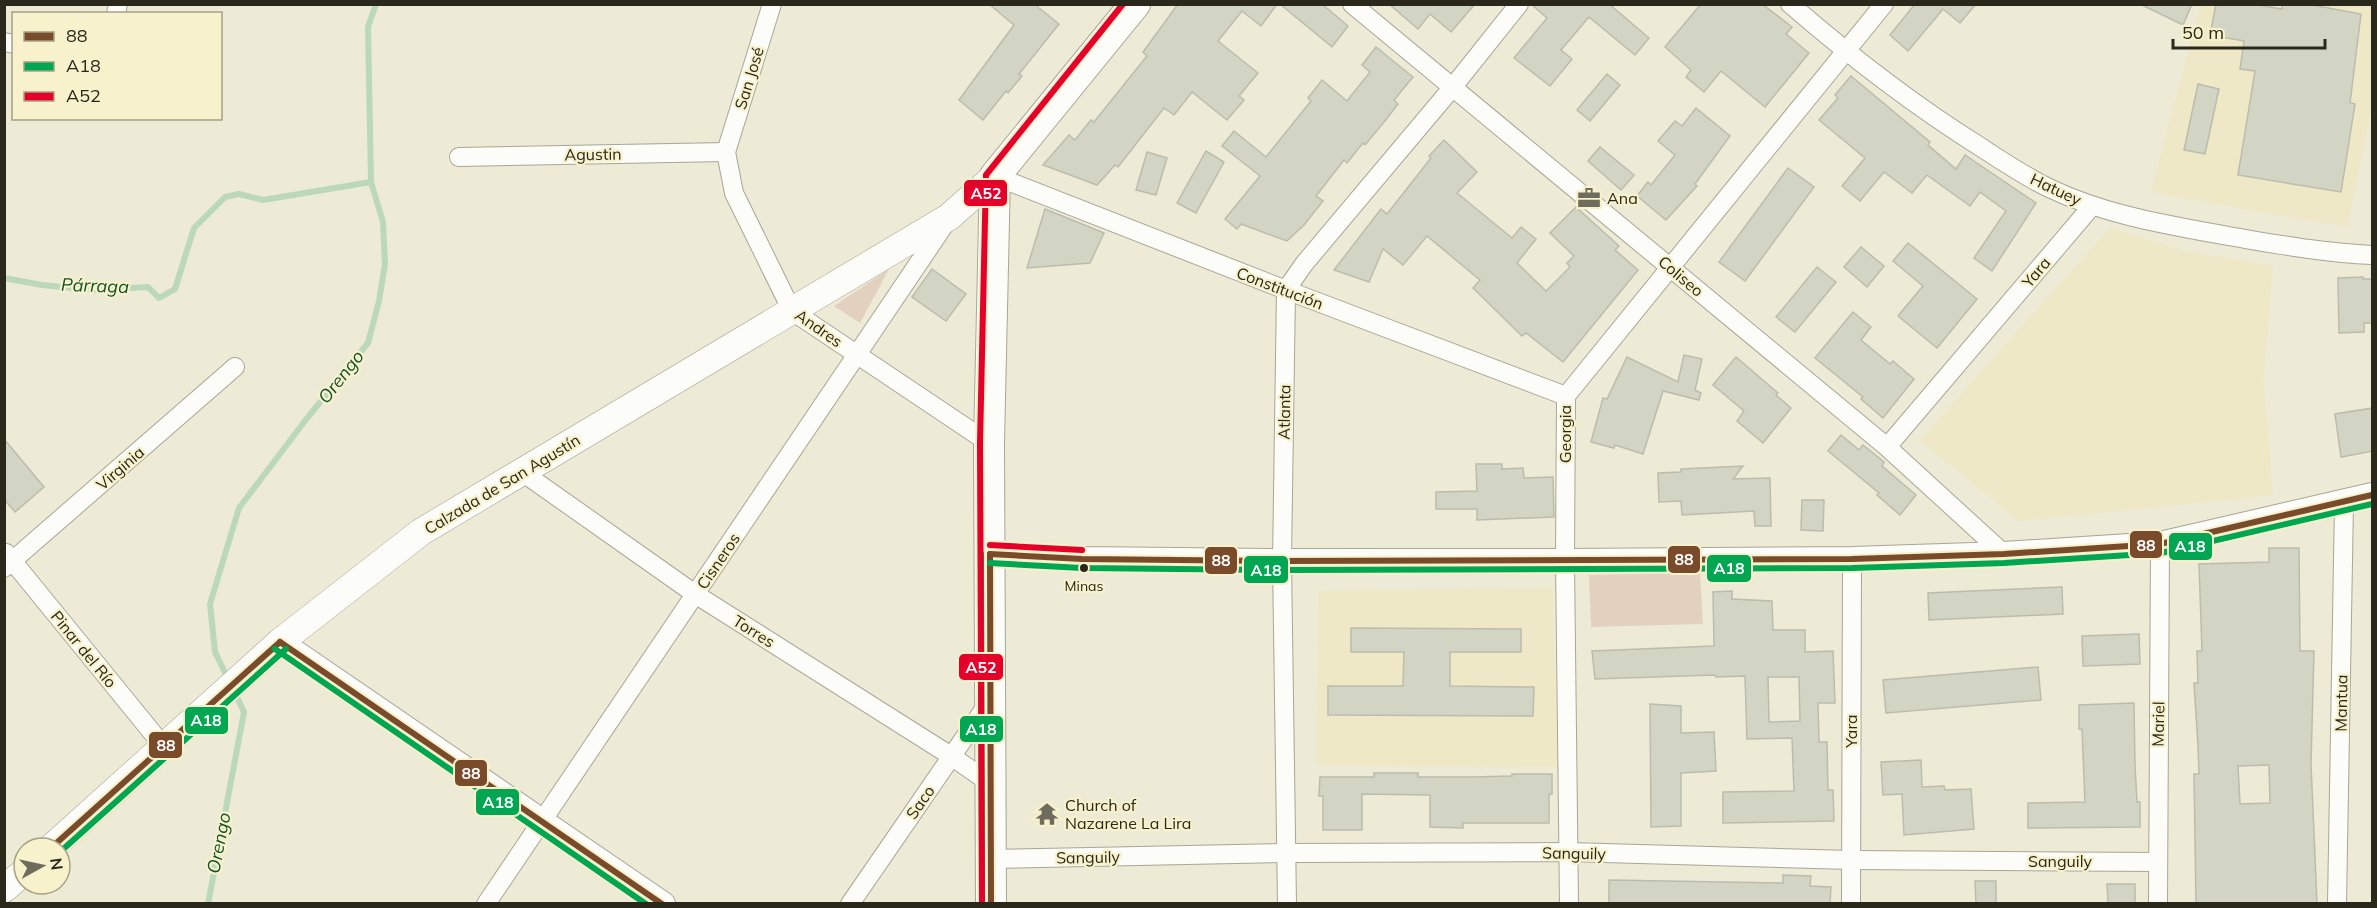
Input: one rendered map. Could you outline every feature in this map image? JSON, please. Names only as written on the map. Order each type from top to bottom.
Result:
[{"type":"main road","points":[[991,903],[989,443],[996,176],[1135,4]]},
{"type":"main road","name":"Calzada de San Agustín","points":[[64,836],[280,642],[421,532],[949,218],[996,176]]},
{"type":"street","name":"San José","points":[[726,152],[772,4]]},
{"type":"street","name":"Coliseo","points":[[1352,4],[1887,447],[2004,554]]},
{"type":"street","points":[[1286,290],[1304,264],[1452,88],[1519,4]]},
{"type":"street","name":"Hatuey","points":[[1790,4],[1845,52],[1924,111],[2017,171],[2049,188],[2092,206],[2191,229],[2336,254],[2373,255]]},
{"type":"street","name":"Georgia","points":[[1569,903],[1565,561],[1566,396],[1884,4]]},
{"type":"street","name":"Agustin","points":[[459,157],[726,152]]},
{"type":"street","name":"Andres","points":[[726,152],[734,193],[792,311],[989,443]]},
{"type":"street","name":"Constitución","points":[[996,176],[1286,290],[1566,396]]},
{"type":"street","name":"Yara","points":[[1887,447],[2092,206]]},
{"type":"street","name":"Cisneros","points":[[486,903],[949,218]]},
{"type":"street","name":"Atlanta","points":[[1286,290],[1282,561],[1287,903]]},
{"type":"street","name":"Virginia","points":[[7,560],[235,368]]},
{"type":"street","name":"Torres","points":[[522,472],[695,594],[990,783]]},
{"type":"street","points":[[990,554],[1082,559],[1282,561],[1852,559],[2004,554],[2160,544],[2373,495]]},
{"type":"street","name":"Mantua","points":[[2337,903],[2344,503]]},
{"type":"street","name":"Mariel","points":[[2158,903],[2160,544]]},
{"type":"street","name":"Yara","points":[[1851,903],[1852,559]]},
{"type":"street","name":"Pinar del Río","points":[[7,560],[164,747]]},
{"type":"street","points":[[280,642],[663,903]]},
{"type":"street","name":"Saco","points":[[850,903],[990,700]]},
{"type":"street","name":"Sanguily","points":[[991,859],[1287,853],[1569,852],[1851,860],[2157,862]]},
{"type":"shaded area","points":[[2360,4],[2372,6],[2372,116],[2370,116],[2347,227],[2151,192],[2201,5]]},
{"type":"shaded area","points":[[2110,228],[2184,251],[2273,266],[2263,381],[2273,495],[2019,521],[1920,440]]},
{"type":"shaded area","points":[[889,269],[860,323],[834,306]]},
{"type":"shaded area","points":[[1700,573],[1703,624],[1591,627],[1589,575]]},
{"type":"shaded area","points":[[1552,588],[1558,767],[1317,765],[1318,591]]},
{"type":"building","points":[[989,4],[1034,4],[1059,24],[1019,74],[1022,76],[1008,93],[1006,91],[983,120],[959,100],[1014,25]]},
{"type":"building","points":[[1178,4],[1277,4],[1261,26],[1242,11],[1218,41],[1258,73],[1239,96],[1244,100],[1227,120],[1192,92],[1174,115],[1164,108],[1118,167],[1115,165],[1097,185],[1043,165],[1069,135],[1075,140],[1091,120],[1094,122],[1147,56],[1143,52]]},
{"type":"building","points":[[1280,4],[1322,4],[1348,26],[1332,47]]},
{"type":"building","points":[[1389,4],[1475,4],[1451,32],[1430,14],[1418,29]]},
{"type":"building","points":[[1531,4],[1609,4],[1649,38],[1635,55],[1589,17],[1561,50],[1572,59],[1550,86],[1514,58],[1547,18]]},
{"type":"building","points":[[1701,4],[1762,4],[1792,27],[1786,34],[1809,53],[1765,107],[1721,71],[1704,92],[1686,77],[1691,70],[1665,47]]},
{"type":"building","points":[[1915,4],[1976,4],[1960,23],[1943,9],[1908,51],[1890,35]]},
{"type":"building","points":[[2140,4],[2192,4],[2183,25]]},
{"type":"building","points":[[2216,4],[2252,4],[2282,9],[2282,4],[2307,4],[2361,14],[2350,103],[2355,104],[2341,192],[2238,175],[2255,71],[2240,69],[2244,41],[2210,35]]},
{"type":"building","points":[[1376,47],[1413,77],[1394,100],[1398,104],[1365,145],[1363,143],[1347,163],[1344,160],[1316,196],[1323,201],[1304,225],[1287,241],[1241,224],[1237,229],[1225,219],[1260,176],[1222,146],[1234,131],[1266,157],[1311,101],[1308,98],[1322,80],[1347,101],[1370,72],[1362,65]]},
{"type":"building","points":[[1607,74],[1620,85],[1590,121],[1577,110]]},
{"type":"building","points":[[1851,76],[1930,142],[1928,145],[1956,169],[1965,155],[2036,203],[1992,271],[1974,258],[2006,211],[1980,192],[1970,206],[1927,175],[1912,193],[1884,172],[1860,201],[1842,186],[1865,158],[1819,120],[1838,98],[1835,95]]},
{"type":"building","points":[[2198,84],[2219,89],[2205,154],[2184,150]]},
{"type":"building","points":[[1696,108],[1730,136],[1695,184],[1697,186],[1666,220],[1637,196],[1648,182],[1651,185],[1675,155],[1658,141],[1675,121],[1682,126]]},
{"type":"building","points":[[1444,140],[1477,172],[1457,193],[1512,238],[1521,227],[1536,239],[1517,263],[1546,291],[1570,267],[1567,263],[1574,256],[1550,233],[1576,207],[1619,246],[1615,250],[1638,270],[1563,362],[1526,333],[1522,336],[1473,288],[1480,280],[1427,236],[1403,265],[1383,249],[1369,282],[1334,270],[1381,209],[1387,214],[1431,158],[1429,156]]},
{"type":"building","points":[[1600,147],[1634,175],[1621,190],[1588,161]]},
{"type":"building","points":[[1206,151],[1224,162],[1196,213],[1177,203]]},
{"type":"building","points":[[1147,152],[1167,158],[1156,195],[1136,190]]},
{"type":"building","points":[[1788,168],[1814,187],[1745,281],[1719,262]]},
{"type":"building","points":[[1045,209],[1104,233],[1090,263],[1027,268]]},
{"type":"building","points":[[1908,243],[1977,299],[1937,348],[1898,316],[1923,286],[1893,261]]},
{"type":"building","points":[[1861,247],[1884,266],[1867,287],[1844,267]]},
{"type":"building","points":[[1817,267],[1836,282],[1795,332],[1776,317]]},
{"type":"building","points":[[932,269],[966,294],[946,321],[912,297]]},
{"type":"building","points":[[2363,277],[2363,279],[2373,279],[2373,323],[2364,323],[2364,332],[2339,333],[2338,278]]},
{"type":"building","points":[[1853,312],[1871,327],[1861,340],[1890,364],[1893,361],[1914,379],[1883,418],[1861,399],[1863,397],[1815,358]]},
{"type":"building","points":[[1684,355],[1702,359],[1695,390],[1701,393],[1699,400],[1663,391],[1643,454],[1615,445],[1614,448],[1591,442],[1603,398],[1607,399],[1627,357],[1678,382]]},
{"type":"building","points":[[1736,357],[1778,393],[1776,395],[1791,408],[1763,443],[1737,421],[1744,411],[1713,385]]},
{"type":"building","points":[[2373,408],[2373,451],[2341,457],[2335,414]]},
{"type":"building","points":[[1841,435],[1859,450],[1863,445],[1884,462],[1882,466],[1916,495],[1900,515],[1877,495],[1879,493],[1828,451]]},
{"type":"building","points":[[4,439],[44,487],[15,512],[4,499]]},
{"type":"building","points":[[1476,464],[1502,464],[1502,469],[1523,468],[1524,478],[1553,477],[1554,517],[1477,520],[1477,509],[1436,509],[1436,492],[1477,491]]},
{"type":"building","points":[[1743,466],[1733,479],[1770,478],[1771,526],[1755,526],[1754,511],[1682,515],[1681,501],[1659,502],[1658,473],[1681,472],[1681,469]]},
{"type":"building","points":[[1802,500],[1824,500],[1823,531],[1801,530]]},
{"type":"building","points":[[2269,548],[2299,548],[2300,651],[2314,651],[2311,764],[2317,903],[2196,903],[2194,774],[2199,774],[2194,683],[2198,683],[2197,651],[2202,651],[2199,564],[2269,562]],"holes":[[[2269,765],[2270,803],[2240,804],[2238,766]]]},
{"type":"building","points":[[2062,587],[2063,614],[1929,620],[1928,593]]},
{"type":"building","points":[[1732,591],[1732,599],[1772,601],[1773,630],[1805,630],[1805,652],[1833,651],[1835,703],[1818,703],[1819,742],[1827,742],[1828,790],[1833,790],[1834,821],[1723,823],[1723,792],[1794,791],[1792,738],[1747,739],[1745,676],[1595,679],[1592,651],[1714,646],[1713,592]],"holes":[[[1768,677],[1799,677],[1800,721],[1769,722]]]},
{"type":"building","points":[[1351,628],[1521,629],[1521,652],[1450,652],[1450,686],[1534,687],[1533,716],[1328,715],[1328,686],[1403,686],[1404,652],[1351,652]]},
{"type":"building","points":[[2139,634],[2140,664],[2083,666],[2082,636]]},
{"type":"building","points":[[2038,667],[2041,700],[1886,713],[1883,680]]},
{"type":"building","points":[[2134,703],[2135,766],[2137,802],[2140,802],[2140,827],[2028,828],[2028,803],[2085,802],[2079,705]]},
{"type":"building","points":[[1650,704],[1681,706],[1681,733],[1714,732],[1716,771],[1681,773],[1681,826],[1651,827]]},
{"type":"building","points":[[1921,760],[1922,787],[1944,786],[1945,790],[1971,789],[1974,829],[1904,835],[1902,794],[1883,795],[1881,762]]},
{"type":"building","points":[[1374,773],[1418,773],[1418,777],[1552,774],[1549,823],[1463,823],[1463,828],[1430,827],[1430,795],[1362,794],[1362,830],[1323,830],[1323,796],[1319,796],[1320,777],[1374,777]]},
{"type":"building","points":[[1783,875],[1811,876],[1810,886],[1831,887],[1830,903],[1609,903],[1609,880],[1783,883]]},
{"type":"building","points":[[1975,881],[1996,881],[1996,903],[1976,903]]},
{"type":"building","points":[[2107,884],[2135,884],[2135,903],[2108,903]]},
{"type":"waterway","name":"Orengo","points":[[228,679],[215,652],[210,604],[239,508],[368,343],[379,301],[385,264],[383,222],[371,182],[368,27],[376,4]]},
{"type":"waterway","name":"Párraga","points":[[4,278],[42,285],[93,290],[148,287],[159,298],[175,289],[194,228],[225,197],[239,194],[263,200],[371,182]]},
{"type":"waterway","name":"Orengo","points":[[208,904],[244,712],[235,693]]},
{"type":"transit line","name":"A52","points":[[982,904],[980,443],[986,175],[1123,4]]},
{"type":"transit line","name":"88","points":[[990,554],[1082,559],[1282,561],[1852,559],[2004,554],[2160,544],[2372,495]]},
{"type":"transit line","name":"A18","points":[[990,563],[1082,568],[1282,570],[1852,568],[2004,563],[2161,553],[2372,504]]},
{"type":"transit line","name":"A52","points":[[990,545],[1082,550]]},
{"type":"transit line","name":"A18","points":[[981,554],[982,904]]},
{"type":"transit line","name":"88","points":[[990,554],[991,904]]},
{"type":"transit line","name":"88","points":[[280,642],[662,904]]},
{"type":"transit line","name":"88","points":[[64,836],[280,642]]},
{"type":"transit line","name":"A18","points":[[275,649],[646,904]]},
{"type":"transit line","name":"A18","points":[[72,841],[286,649]]},
{"type":"place","name":"Ana","points":[[1589,198]]},
{"type":"place","name":"Minas","points":[[1084,568]]},
{"type":"place","name":"Church of Nazarene La Lira","points":[[1047,814]]}]
